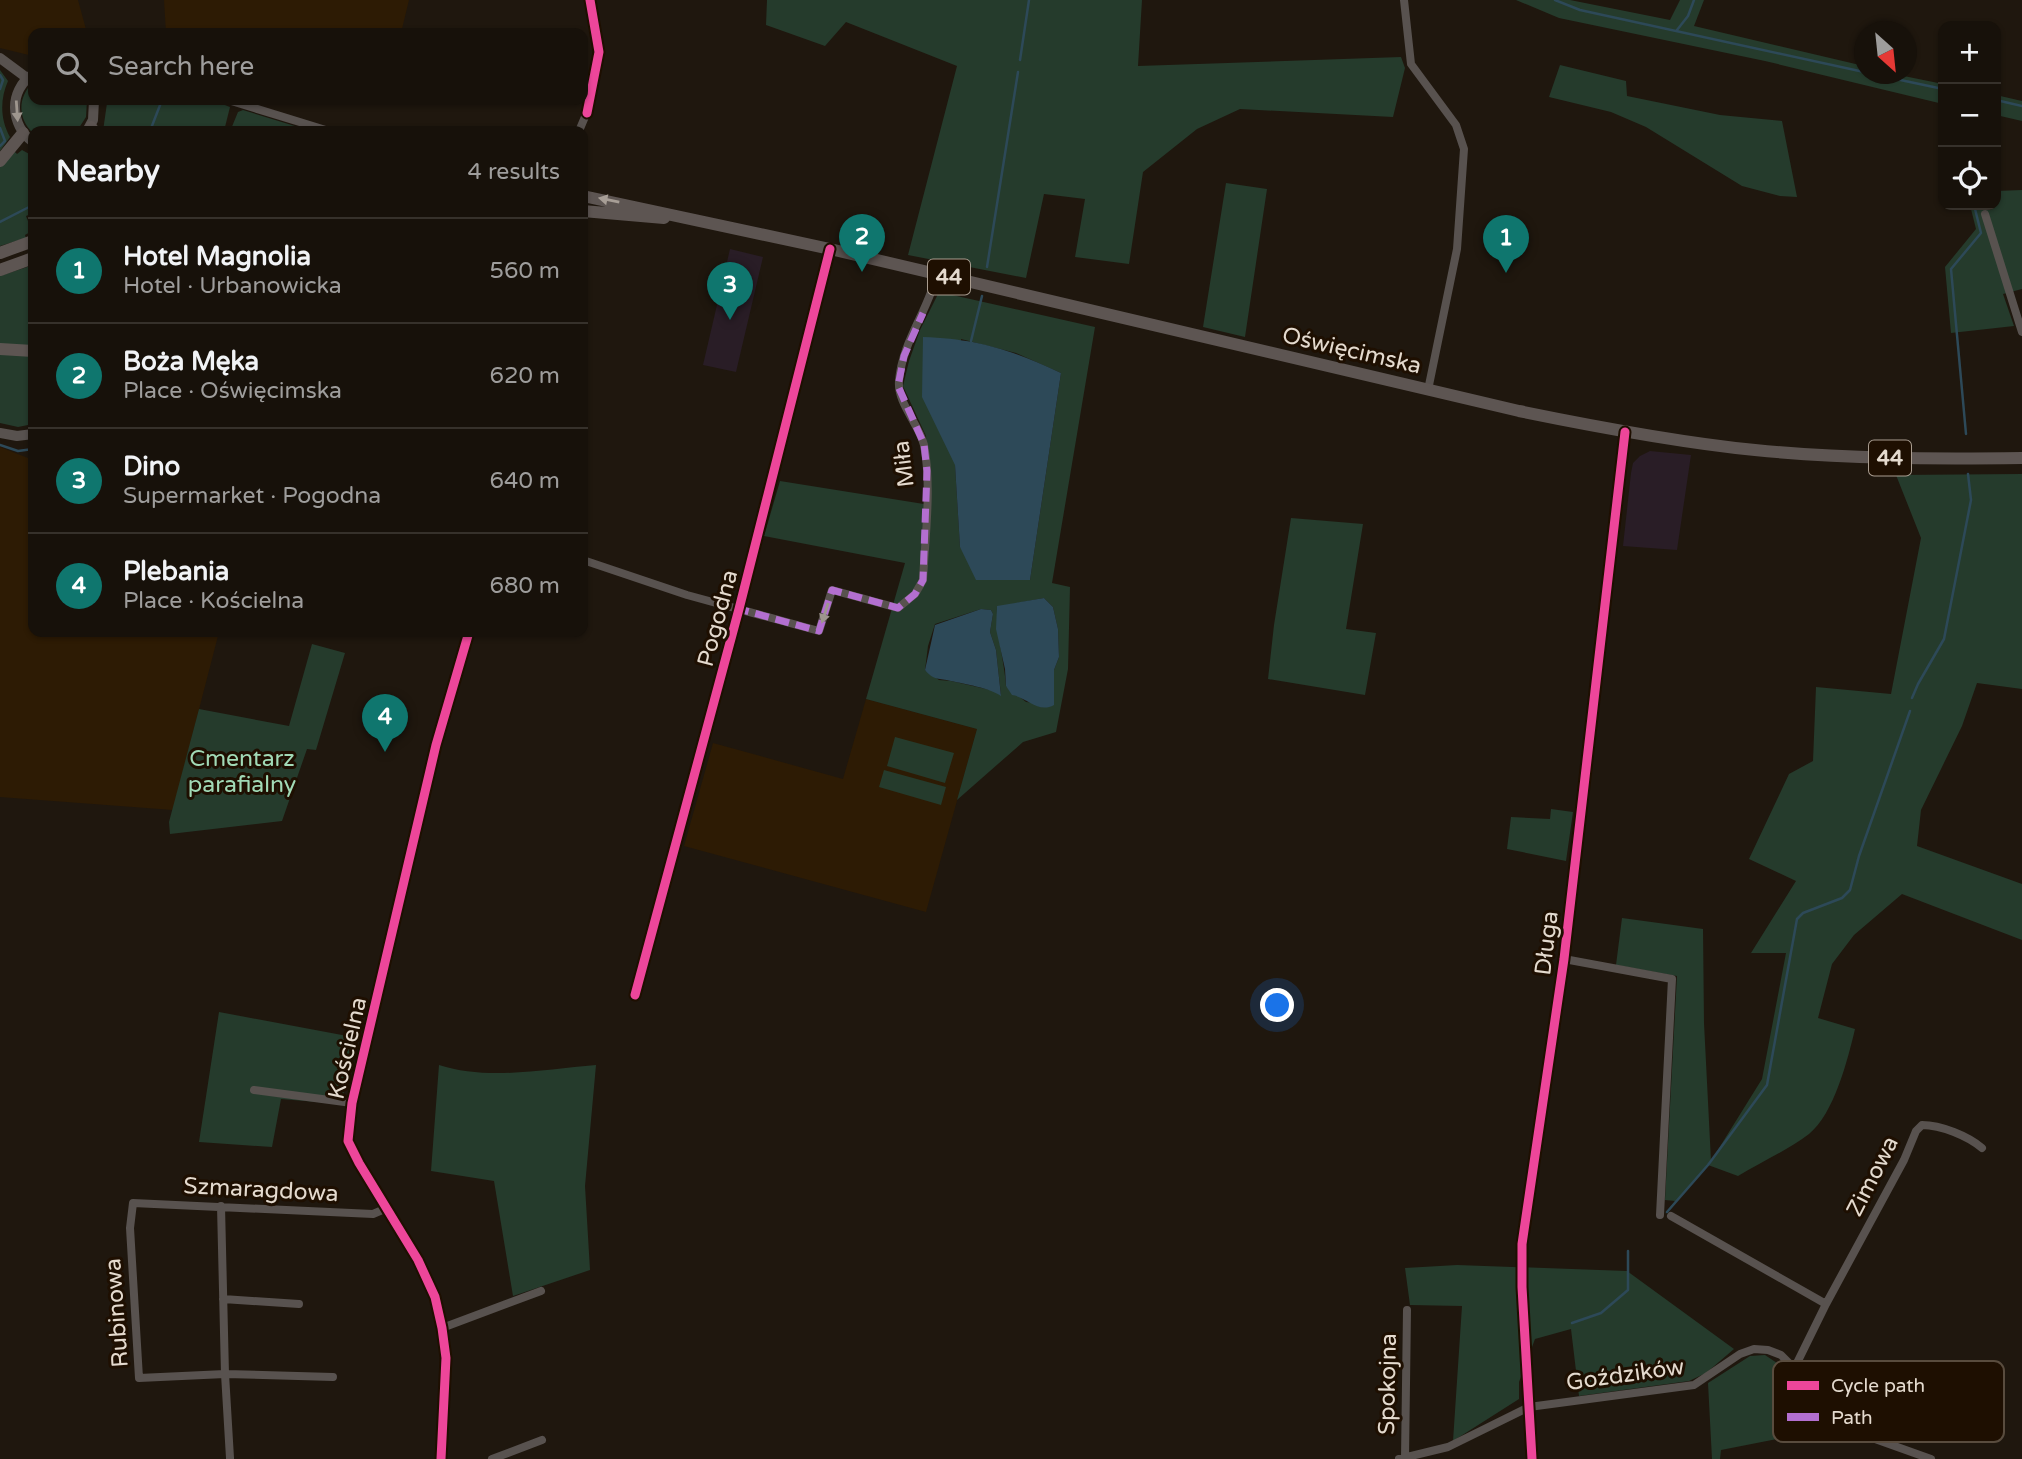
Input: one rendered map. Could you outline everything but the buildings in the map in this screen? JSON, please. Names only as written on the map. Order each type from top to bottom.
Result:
[{"type":"highway","points":[[0,161],[28,138]]},
{"type":"highway","name":"Oświęcimska","points":[[588,196],[830,249],[1519,411],[1625,432],[1757,450],[1865,457],[2022,458]]},
{"type":"highway","name":"Oświęcimska","points":[[588,211],[682,218]]},
{"type":"highway","points":[[0,253],[28,243]]},
{"type":"highway","points":[[0,270],[28,260]]},
{"type":"highway","points":[[0,349],[28,351]]},
{"type":"street","points":[[581,126],[587,113],[598,52],[590,0]]},
{"type":"street","points":[[1404,0],[1411,64],[1457,125],[1464,149],[1457,250],[1429,390]]},
{"type":"street","points":[[0,58],[28,75]]},
{"type":"street","points":[[28,78],[20,88],[15,103],[16,119],[28,138]]},
{"type":"street","points":[[91,126],[93,105]]},
{"type":"street","points":[[244,105],[313,126]]},
{"type":"street","points":[[1985,214],[2022,332]]},
{"type":"street","name":"Pogodna","points":[[635,995],[739,609],[830,249]]},
{"type":"street","name":"Miła","points":[[898,608],[915,594],[923,580],[927,471],[924,444],[903,399],[898,379],[904,356],[930,298],[937,274]]},
{"type":"street","name":"Długa","points":[[1532,1459],[1522,1244],[1564,960],[1625,432]]},
{"type":"street","points":[[0,433],[28,435]]},
{"type":"street","points":[[588,562],[687,595],[739,609]]},
{"type":"street","name":"Pogodna","points":[[739,609],[819,631],[832,590],[898,608]]},
{"type":"street","name":"Kościelna","points":[[441,1459],[446,1358],[435,1297],[422,1269],[348,1141],[352,1103],[436,745],[468,637]]},
{"type":"street","name":"Długa","points":[[1564,960],[1672,979],[1660,1215]]},
{"type":"street","points":[[254,1090],[352,1103]]},
{"type":"street","name":"Zimowa","points":[[1798,1361],[1904,1160],[1916,1131],[1922,1125],[1933,1125],[1976,1142],[1982,1148]]},
{"type":"street","name":"Szmaragdowa","points":[[133,1203],[373,1214],[387,1208]]},
{"type":"street","name":"Rubinowa","points":[[133,1203],[130,1228],[139,1378],[225,1374],[333,1377]]},
{"type":"street","points":[[221,1206],[227,1459],[240,1459]]},
{"type":"street","points":[[1671,1216],[1826,1304]]},
{"type":"street","points":[[442,1328],[541,1291]]},
{"type":"street","points":[[223,1299],[299,1304]]},
{"type":"street","name":"Spokojna","points":[[1407,1310],[1402,1458],[1448,1447],[1529,1406]]},
{"type":"street","name":"Goździków","points":[[1529,1406],[1693,1385],[1740,1354],[1754,1349],[1768,1350],[1788,1361]]},
{"type":"street","points":[[492,1459],[542,1440]]},
{"type":"street","name":"Goździków","points":[[1883,1442],[1931,1459]]},
{"type":"shaded area","points":[[0,0],[78,0],[86,28],[28,28],[28,55],[0,48]]},
{"type":"shaded area","points":[[164,0],[409,0],[402,28],[166,28]]},
{"type":"shaded area","points":[[730,249],[763,257],[736,372],[703,365]]},
{"type":"shaded area","points":[[0,447],[28,458],[28,637],[218,637],[173,810],[0,797]]},
{"type":"shaded area","points":[[1650,451],[1691,455],[1677,550],[1623,546],[1633,463]]},
{"type":"shaded area","points":[[866,699],[977,729],[926,912],[684,846],[713,743],[843,779]]},
{"type":"green space","points":[[767,0],[1142,0],[1138,66],[1401,57],[1405,68],[1393,117],[1240,109],[1197,129],[1143,172],[1129,264],[1075,257],[1085,199],[1044,194],[1026,278],[908,255],[957,66],[846,22],[825,46],[766,25]]},
{"type":"green space","points":[[1516,0],[1570,0],[1670,20],[1680,0],[1704,0],[1694,26],[1854,64],[1854,82],[1765,61],[1559,18]]},
{"type":"green space","points":[[1560,65],[1626,81],[1627,96],[1720,115],[1782,121],[1797,197],[1780,196],[1742,186],[1646,127],[1611,112],[1549,97]]},
{"type":"green space","points":[[0,70],[8,81],[2,109],[10,137],[0,151]]},
{"type":"green space","points":[[1917,79],[1938,83],[1938,103],[1860,84],[1917,84]]},
{"type":"green space","points":[[28,88],[28,105],[87,105],[86,117],[80,126],[28,127],[21,107]]},
{"type":"green space","points":[[2001,96],[2022,101],[2022,121],[2001,116]]},
{"type":"green space","points":[[107,105],[230,107],[225,126],[104,126]]},
{"type":"green space","points":[[243,110],[295,126],[232,126],[238,112]]},
{"type":"green space","points":[[22,150],[28,153],[28,233],[26,238],[0,246],[0,167],[15,152],[17,154]]},
{"type":"green space","points":[[1226,183],[1267,189],[1245,337],[1203,327]]},
{"type":"green space","points":[[2022,190],[2022,289],[2003,294],[2014,326],[1951,333],[1945,267],[1976,229],[1971,210],[2001,210],[2001,191]]},
{"type":"green space","points":[[28,267],[28,347],[0,345],[0,276]]},
{"type":"green space","points":[[939,292],[1095,327],[1052,583],[1070,587],[1068,669],[1056,732],[1023,742],[957,800],[977,729],[866,699],[905,563],[764,536],[780,481],[930,505],[926,436],[903,386],[920,330]],"holes":[[[961,339],[1016,353],[1061,373],[1030,580],[960,547],[955,465]],[[1044,598],[1053,607],[1058,629],[1059,657],[1054,670],[1054,705],[1026,702],[1006,686],[997,607]],[[981,609],[991,610],[993,614],[990,632],[996,650],[1001,695],[995,691],[939,680],[925,670],[928,646],[935,624]]]},
{"type":"green space","points":[[0,354],[28,356],[28,425],[18,427],[0,423]]},
{"type":"green space","points":[[2022,474],[2022,689],[1977,683],[1962,726],[1921,810],[1917,846],[2022,884],[2022,940],[1902,894],[1854,935],[1832,964],[1818,1018],[1855,1029],[1839,1085],[1818,1125],[1792,1145],[1738,1176],[1708,1165],[1664,1215],[1675,1201],[1665,1200],[1677,976],[1616,965],[1622,918],[1703,929],[1704,1023],[1711,1161],[1762,1079],[1786,953],[1751,953],[1796,881],[1749,859],[1789,774],[1813,761],[1816,687],[1891,694],[1921,538],[1896,475]]},
{"type":"green space","points":[[1291,518],[1363,524],[1346,629],[1376,633],[1365,695],[1268,679]]},
{"type":"green space","name":"Cmentarz parafialny","points":[[312,644],[345,653],[316,750],[307,749],[282,821],[170,834],[169,822],[199,709],[289,726]]},
{"type":"green space","points":[[895,737],[954,753],[945,783],[887,766]]},
{"type":"green space","points":[[884,770],[946,787],[941,805],[879,787]]},
{"type":"green space","points":[[1551,809],[1573,812],[1566,861],[1507,849],[1511,817],[1550,819]]},
{"type":"green space","points":[[219,1012],[358,1038],[341,1104],[281,1099],[272,1147],[199,1142]]},
{"type":"green space","points":[[439,1065],[458,1070],[497,1073],[596,1065],[585,1186],[590,1270],[513,1296],[494,1181],[431,1171]]},
{"type":"green space","points":[[1457,1265],[1627,1271],[1734,1349],[1706,1373],[1689,1381],[1579,1396],[1571,1329],[1535,1339],[1519,1382],[1519,1399],[1453,1441],[1462,1306],[1410,1305],[1405,1268]]},
{"type":"green space","points":[[1765,1355],[1774,1361],[1773,1440],[1721,1450],[1720,1459],[1712,1459],[1708,1383],[1750,1356]]},
{"type":"water","points":[[923,337],[961,340],[994,347],[1061,373],[1030,580],[976,580],[960,547],[955,465],[922,397]]},
{"type":"water","points":[[1044,598],[1053,607],[1058,629],[1059,657],[1054,670],[1054,705],[1043,708],[1012,695],[1006,686],[996,629],[997,606]]},
{"type":"water","points":[[981,609],[991,610],[993,614],[990,632],[996,650],[1001,696],[984,689],[934,678],[925,670],[935,625]]},
{"type":"waterway","points":[[1020,60],[1029,0]]},
{"type":"waterway","points":[[1555,0],[1580,10],[1854,70]]},
{"type":"waterway","points":[[1677,30],[1688,16],[1694,0]]},
{"type":"waterway","points":[[987,267],[1018,72]]},
{"type":"waterway","points":[[0,75],[3,80],[0,89]]},
{"type":"waterway","points":[[1917,84],[1938,88]]},
{"type":"waterway","points":[[2001,101],[2022,106]]},
{"type":"waterway","points":[[152,126],[160,105]]},
{"type":"waterway","points":[[0,128],[5,141],[0,146]]},
{"type":"waterway","points":[[0,222],[28,208]]},
{"type":"waterway","points":[[1966,434],[1951,269],[1981,233],[1975,210]]},
{"type":"waterway","points":[[971,341],[982,296]]},
{"type":"waterway","points":[[0,445],[18,451],[28,450]]},
{"type":"waterway","points":[[1912,698],[1944,639],[1971,500],[1968,474]]},
{"type":"waterway","points":[[1667,1212],[1708,1165],[1767,1085],[1797,919],[1803,913],[1842,898],[1850,890],[1859,856],[1910,711]]},
{"type":"waterway","points":[[1572,1323],[1601,1313],[1628,1290],[1628,1251]]},
{"type":"marked path","points":[[740,605],[739,609],[819,631],[832,590],[898,608],[915,594],[923,580],[927,471],[924,444],[898,386],[904,356],[923,313]]},
{"type":"cycle path","points":[[587,113],[599,52],[590,0]]},
{"type":"cycle path","points":[[635,995],[739,609],[830,249]]},
{"type":"cycle path","points":[[1532,1459],[1522,1244],[1564,959],[1625,432]]},
{"type":"cycle path","points":[[441,1459],[446,1358],[435,1297],[418,1260],[348,1141],[352,1103],[436,745],[468,637]]},
{"type":"place","name":"Boża Męka","points":[[862,272]]},
{"type":"place","name":"Hotel Magnolia","points":[[1506,273]]},
{"type":"place","name":"Dino","points":[[730,320]]},
{"type":"place","name":"Plebania","points":[[385,752]]}]
